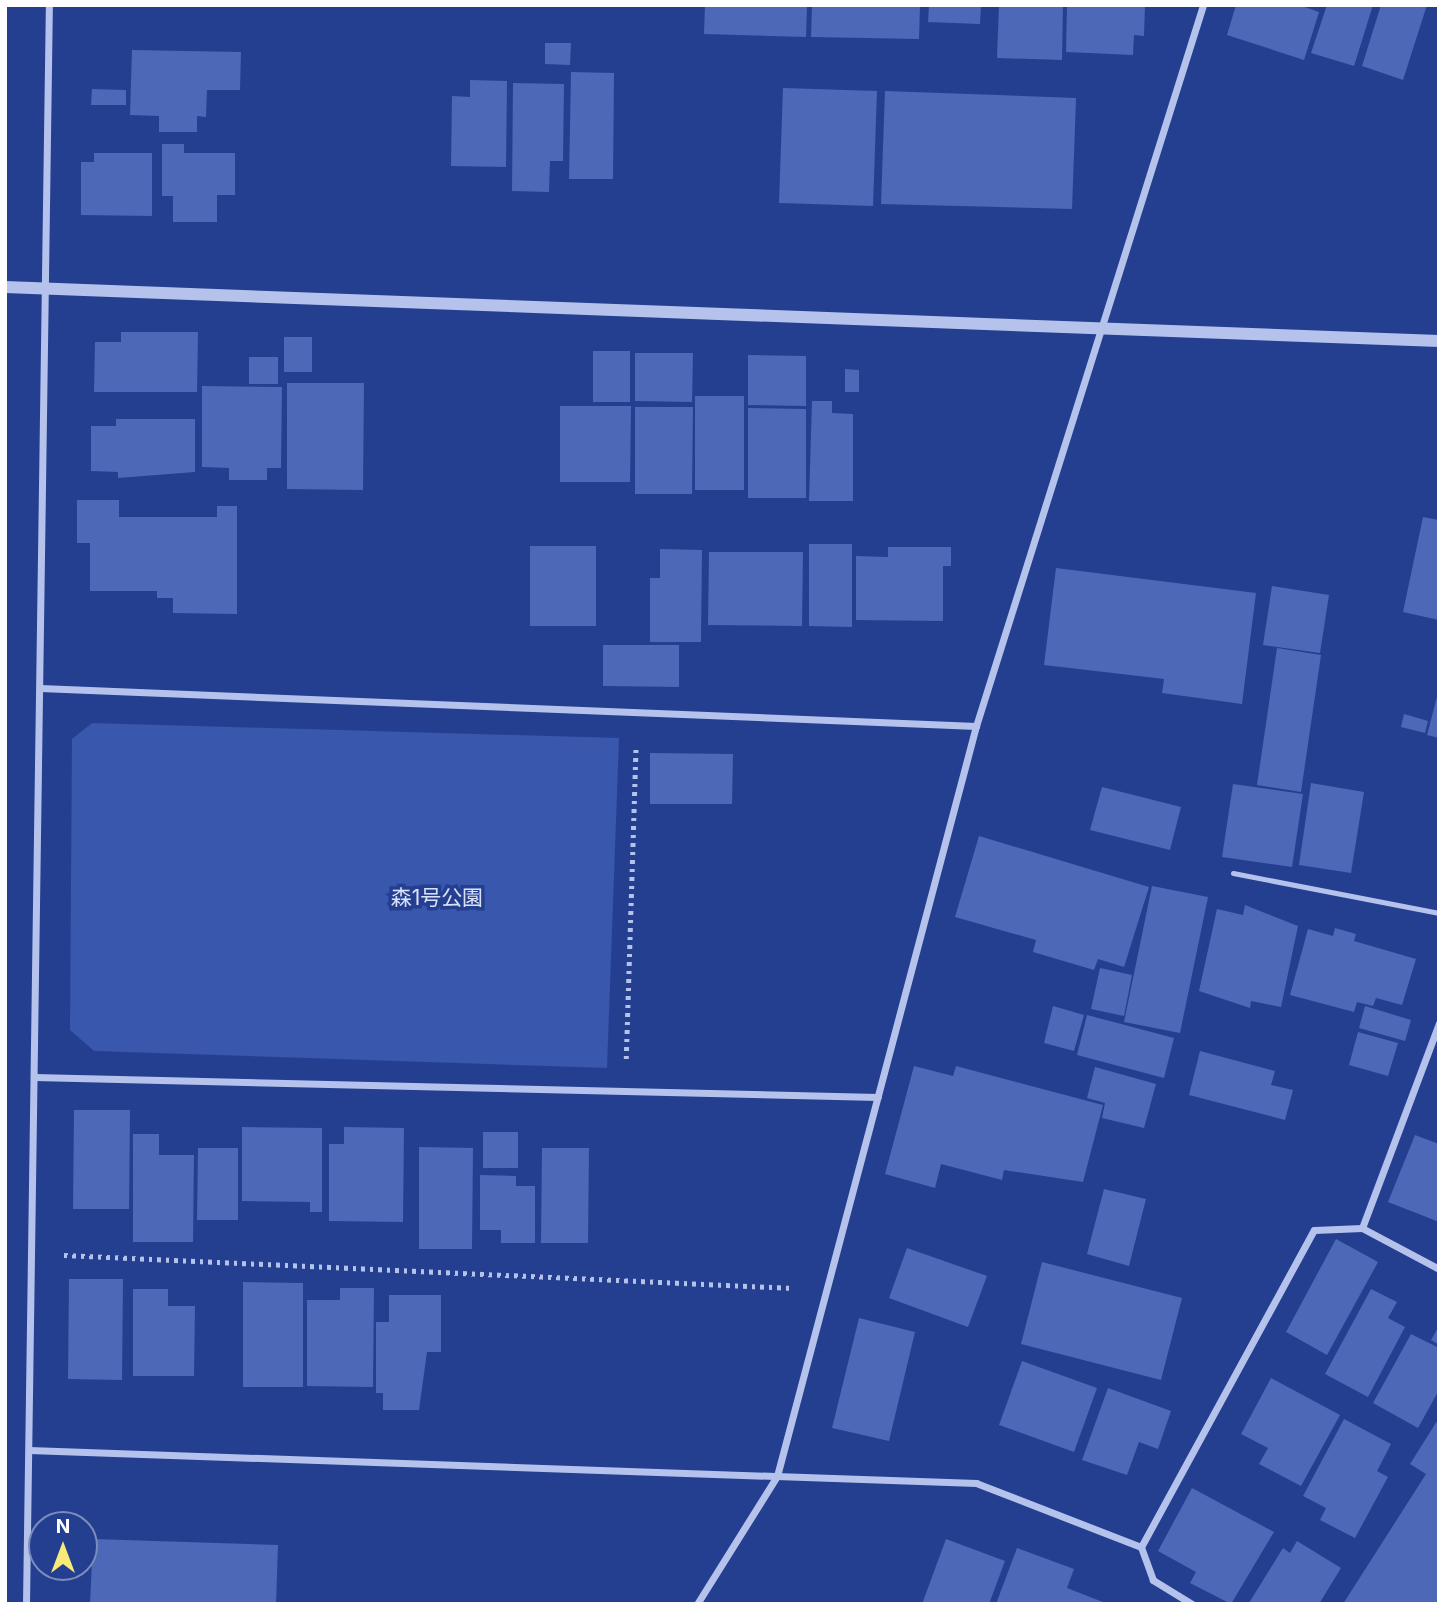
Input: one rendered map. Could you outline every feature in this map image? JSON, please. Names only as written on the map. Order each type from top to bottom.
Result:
[{"type":"street","points":[[26,1604],[49,5]]},
{"type":"street","points":[[697,1604],[777,1476],[976,726],[1098,331],[1203,5]]},
{"type":"street","points":[[5,287],[1098,331],[1439,341]]},
{"type":"street","points":[[40,688],[976,726]]},
{"type":"street","points":[[1362,1228],[1439,1023]]},
{"type":"street","points":[[34,1077],[878,1097]]},
{"type":"street","points":[[1192,1604],[1153,1580],[1141,1547],[1314,1230],[1362,1228],[1439,1269]]},
{"type":"street","points":[[29,1450],[976,1483],[1141,1547]]},
{"type":"lane","points":[[1233,873],[1439,913]]},
{"type":"path","points":[[625,1091],[637,712]]},
{"type":"path","points":[[32,1254],[827,1290]]},
{"type":"green space","name":"森1号公園","points":[[92,723],[619,738],[607,1068],[94,1051],[70,1030],[72,739]]},
{"type":"building","points":[[705,5],[807,5],[806,37],[704,34]]},
{"type":"building","points":[[812,5],[920,5],[919,39],[811,37]]},
{"type":"building","points":[[929,5],[981,5],[980,24],[928,22]]},
{"type":"building","points":[[999,5],[1063,5],[1062,60],[997,58]]},
{"type":"building","points":[[1067,5],[1145,5],[1144,36],[1134,35],[1133,55],[1066,52]]},
{"type":"building","points":[[1236,5],[1299,5],[1319,12],[1304,60],[1227,35]]},
{"type":"building","points":[[1327,5],[1373,5],[1354,66],[1311,53]]},
{"type":"building","points":[[1381,5],[1427,5],[1403,80],[1362,66]]},
{"type":"building","points":[[545,43],[571,43],[570,65],[545,64]]},
{"type":"building","points":[[132,50],[241,52],[240,90],[207,90],[206,117],[197,116],[197,132],[159,132],[159,116],[130,115]]},
{"type":"building","points":[[571,72],[614,73],[613,179],[569,179]]},
{"type":"building","points":[[470,80],[507,81],[506,167],[451,166],[452,96],[470,97]]},
{"type":"building","points":[[513,83],[564,84],[563,161],[550,161],[549,192],[512,191]]},
{"type":"building","points":[[783,88],[877,91],[873,206],[779,203]]},
{"type":"building","points":[[92,89],[126,90],[126,105],[91,105]]},
{"type":"building","points":[[885,91],[1076,98],[1072,209],[881,204]]},
{"type":"building","points":[[162,144],[184,144],[184,153],[235,153],[235,195],[217,195],[217,222],[173,222],[173,196],[162,196]]},
{"type":"building","points":[[94,153],[152,153],[152,216],[81,215],[81,162],[94,162]]},
{"type":"building","points":[[121,332],[198,332],[197,392],[94,392],[95,342],[121,342]]},
{"type":"building","points":[[284,337],[312,337],[312,372],[284,372]]},
{"type":"building","points":[[593,351],[630,351],[630,402],[593,402]]},
{"type":"building","points":[[635,353],[693,353],[692,402],[635,401]]},
{"type":"building","points":[[748,355],[806,356],[806,406],[748,405]]},
{"type":"building","points":[[249,357],[278,357],[278,384],[249,384]]},
{"type":"building","points":[[845,369],[859,370],[859,392],[845,392]]},
{"type":"building","points":[[287,383],[364,383],[363,490],[287,489]]},
{"type":"building","points":[[202,386],[282,387],[281,468],[267,468],[267,480],[229,480],[229,468],[202,467]]},
{"type":"building","points":[[695,396],[744,396],[744,490],[695,490]]},
{"type":"building","points":[[812,401],[832,401],[832,413],[853,414],[853,501],[809,501]]},
{"type":"building","points":[[560,406],[631,406],[630,482],[560,482]]},
{"type":"building","points":[[635,407],[693,407],[692,494],[635,494]]},
{"type":"building","points":[[748,408],[806,409],[806,498],[748,498]]},
{"type":"building","points":[[116,419],[195,419],[195,472],[118,478],[118,472],[91,471],[91,426],[116,426]]},
{"type":"building","points":[[77,500],[119,500],[119,517],[217,517],[217,506],[237,506],[237,614],[173,613],[173,598],[157,598],[157,591],[90,591],[90,543],[77,543]]},
{"type":"building","points":[[1423,517],[1439,520],[1439,620],[1403,612]]},
{"type":"building","points":[[809,544],[852,544],[852,627],[809,626]]},
{"type":"building","points":[[530,546],[596,546],[596,626],[530,626]]},
{"type":"building","points":[[888,547],[951,547],[951,566],[943,566],[943,621],[856,620],[856,556],[888,557]]},
{"type":"building","points":[[660,549],[702,550],[701,642],[650,642],[650,578],[660,578]]},
{"type":"building","points":[[709,552],[803,552],[802,626],[708,625]]},
{"type":"building","points":[[1056,568],[1256,593],[1242,704],[1162,693],[1164,679],[1044,665]]},
{"type":"building","points":[[1272,586],[1329,595],[1320,653],[1263,645]]},
{"type":"building","points":[[603,645],[679,645],[679,687],[603,686]]},
{"type":"building","points":[[1277,648],[1321,655],[1301,792],[1257,785]]},
{"type":"building","points":[[1439,693],[1439,738],[1427,735]]},
{"type":"building","points":[[1404,714],[1428,721],[1425,733],[1401,727]]},
{"type":"building","points":[[650,753],[733,754],[732,804],[650,804]]},
{"type":"building","points":[[1311,783],[1364,792],[1351,873],[1299,865]]},
{"type":"building","points":[[1233,784],[1303,794],[1292,867],[1222,857]]},
{"type":"building","points":[[1102,787],[1181,807],[1170,850],[1090,830]]},
{"type":"building","points":[[979,836],[1149,887],[1124,967],[1098,959],[1094,970],[1033,952],[1036,940],[955,917]]},
{"type":"building","points":[[1152,886],[1208,897],[1180,1033],[1124,1022]]},
{"type":"building","points":[[1245,905],[1298,926],[1281,1007],[1251,1001],[1250,1008],[1199,991],[1217,909],[1243,915]]},
{"type":"building","points":[[1335,928],[1356,934],[1354,941],[1416,959],[1402,1005],[1376,998],[1373,1006],[1357,1002],[1354,1012],[1290,995],[1308,929],[1333,936]]},
{"type":"building","points":[[1100,968],[1132,975],[1124,1016],[1091,1009]]},
{"type":"building","points":[[1053,1006],[1084,1015],[1074,1051],[1044,1043]]},
{"type":"building","points":[[1365,1006],[1411,1020],[1405,1041],[1359,1028]]},
{"type":"building","points":[[1087,1015],[1174,1038],[1164,1078],[1077,1055]]},
{"type":"building","points":[[1358,1032],[1398,1043],[1388,1076],[1349,1065]]},
{"type":"building","points":[[1200,1051],[1275,1071],[1271,1085],[1293,1090],[1285,1120],[1189,1095]]},
{"type":"building","points":[[914,1066],[953,1076],[956,1066],[1103,1105],[1083,1182],[1004,1170],[1002,1180],[941,1164],[935,1188],[885,1174]]},
{"type":"building","points":[[1095,1067],[1156,1084],[1144,1128],[1102,1118],[1105,1103],[1087,1098]]},
{"type":"building","points":[[74,1110],[130,1110],[129,1209],[73,1209]]},
{"type":"building","points":[[242,1127],[322,1128],[322,1212],[310,1212],[310,1202],[242,1201]]},
{"type":"building","points":[[344,1127],[404,1128],[403,1222],[329,1221],[329,1144],[344,1144]]},
{"type":"building","points":[[483,1132],[518,1132],[518,1168],[483,1168]]},
{"type":"building","points":[[133,1134],[159,1134],[159,1155],[194,1155],[193,1242],[133,1242]]},
{"type":"building","points":[[1415,1135],[1439,1144],[1439,1222],[1388,1202]]},
{"type":"building","points":[[419,1147],[473,1148],[472,1249],[419,1249]]},
{"type":"building","points":[[198,1148],[238,1148],[238,1220],[197,1220]]},
{"type":"building","points":[[542,1148],[589,1148],[588,1243],[541,1243]]},
{"type":"building","points":[[480,1175],[516,1176],[516,1186],[535,1186],[535,1243],[501,1243],[501,1230],[480,1230]]},
{"type":"building","points":[[1104,1189],[1146,1199],[1129,1266],[1087,1254]]},
{"type":"building","points":[[1336,1239],[1378,1262],[1327,1355],[1286,1332]]},
{"type":"building","points":[[907,1248],[987,1276],[968,1327],[889,1298]]},
{"type":"building","points":[[1042,1262],[1182,1298],[1161,1380],[1021,1344]]},
{"type":"building","points":[[69,1279],[123,1279],[122,1380],[68,1379]]},
{"type":"building","points":[[243,1282],[303,1283],[303,1387],[243,1387]]},
{"type":"building","points":[[340,1288],[374,1288],[373,1387],[307,1386],[307,1300],[340,1300]]},
{"type":"building","points":[[133,1289],[168,1289],[168,1306],[195,1306],[194,1376],[133,1376]]},
{"type":"building","points":[[1371,1289],[1397,1302],[1388,1318],[1405,1327],[1368,1397],[1325,1374]]},
{"type":"building","points":[[389,1295],[441,1295],[441,1352],[427,1352],[419,1410],[383,1410],[383,1393],[376,1393],[376,1322],[389,1322]]},
{"type":"building","points":[[859,1318],[915,1332],[889,1441],[832,1428]]},
{"type":"building","points":[[1439,1326],[1439,1345],[1431,1340]]},
{"type":"building","points":[[1411,1334],[1439,1348],[1439,1390],[1418,1428],[1373,1403]]},
{"type":"building","points":[[1022,1361],[1097,1388],[1074,1452],[999,1425]]},
{"type":"building","points":[[1271,1378],[1340,1415],[1301,1486],[1259,1464],[1268,1448],[1241,1434]]},
{"type":"building","points":[[1108,1388],[1171,1411],[1158,1449],[1139,1442],[1127,1475],[1082,1460]]},
{"type":"building","points":[[1439,1418],[1439,1604],[1343,1604],[1426,1474],[1410,1464]]},
{"type":"building","points":[[1344,1419],[1391,1444],[1377,1471],[1388,1477],[1355,1538],[1320,1520],[1326,1508],[1303,1496]]},
{"type":"building","points":[[1192,1488],[1274,1532],[1231,1604],[1190,1583],[1196,1572],[1158,1551]]},
{"type":"building","points":[[98,1539],[278,1545],[276,1604],[90,1604],[91,1581],[98,1581]]},
{"type":"building","points":[[946,1539],[1005,1561],[989,1604],[922,1604]]},
{"type":"building","points":[[1297,1541],[1341,1568],[1319,1604],[1249,1603],[1283,1548],[1290,1553]]},
{"type":"building","points":[[1017,1548],[1074,1569],[1067,1588],[1108,1604],[996,1604]]}]
